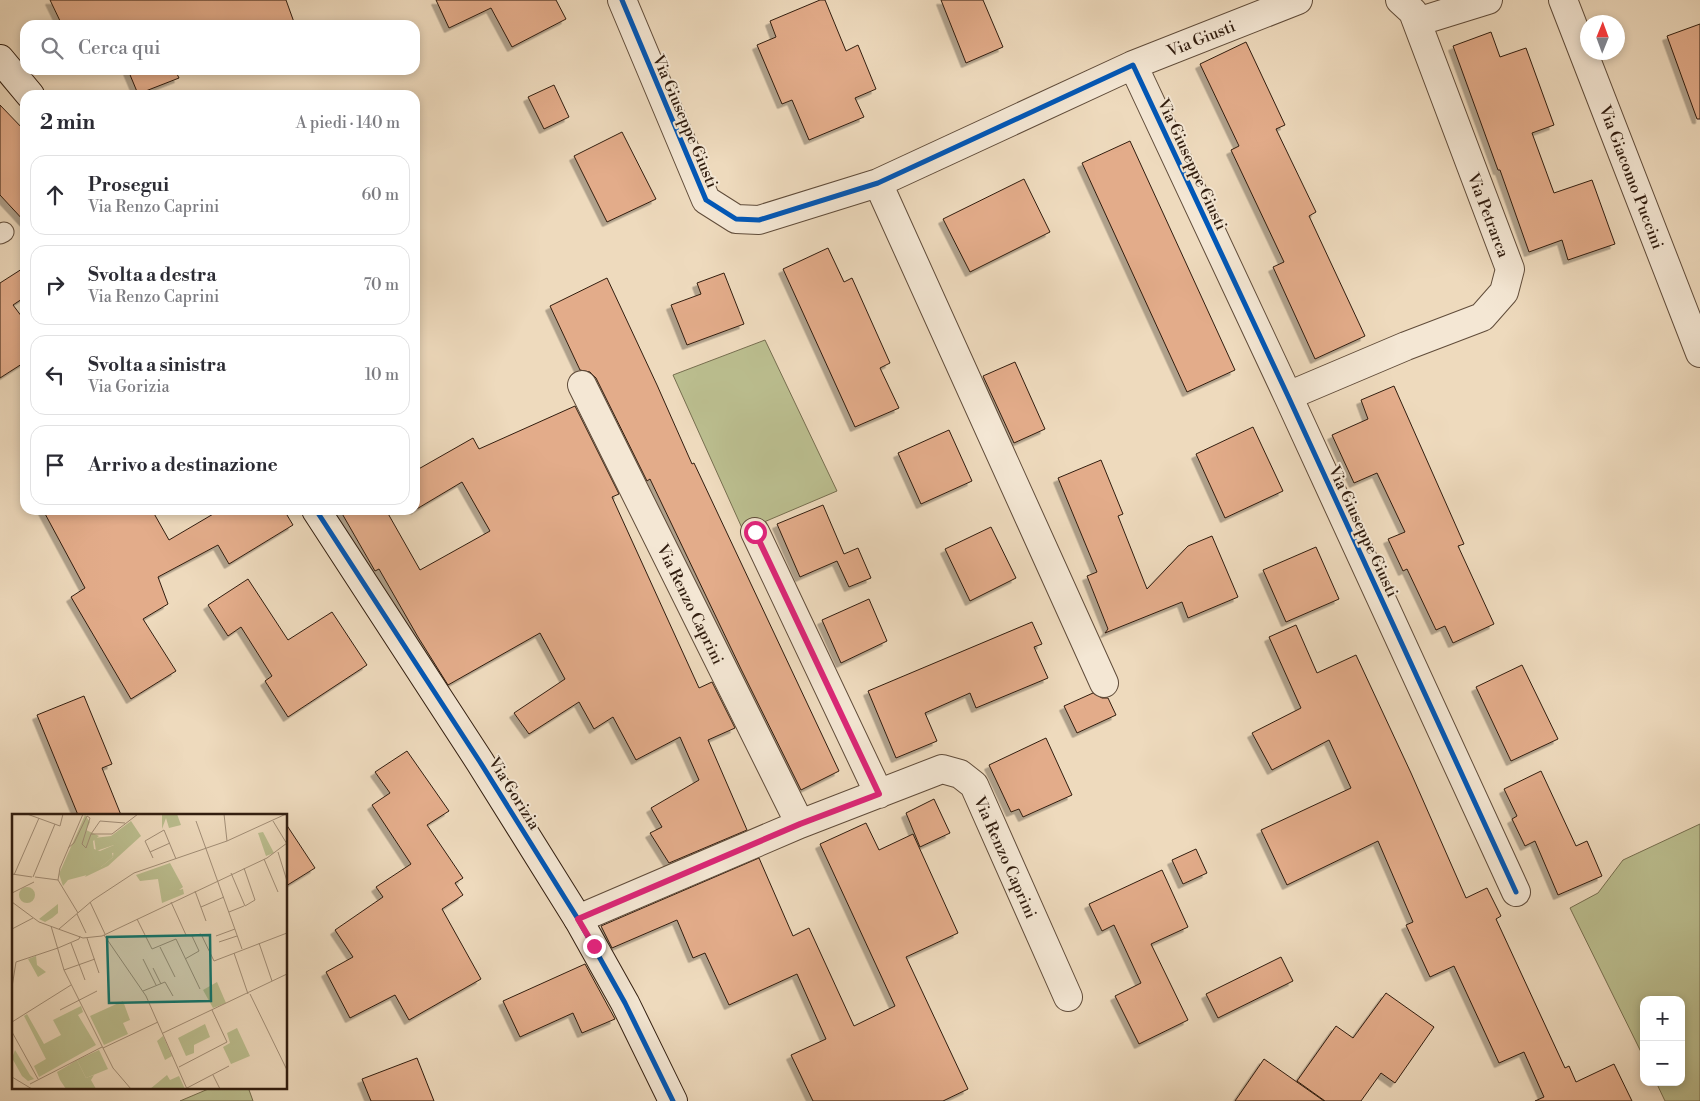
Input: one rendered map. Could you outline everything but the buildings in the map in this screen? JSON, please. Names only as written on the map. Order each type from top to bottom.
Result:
[{"type":"street","name":"Via Giuseppe Giusti","points":[[622,0],[706,200],[736,219],[759,220],[878,183],[1133,65],[1288,396],[1516,892]]},
{"type":"street","name":"Via Giusti","points":[[1133,65],[1298,0]]},
{"type":"street","name":"Via Petrarca","points":[[1288,396],[1406,346],[1482,317],[1504,292],[1510,269],[1413,12],[1400,0]]},
{"type":"street","points":[[1417,22],[1488,0]]},
{"type":"street","name":"Via Giacomo Puccini","points":[[1563,0],[1700,353]]},
{"type":"street","points":[[0,59],[26,90]]},
{"type":"street","points":[[878,183],[1104,683]]},
{"type":"street","name":"Via Renzo Caprini","points":[[582,385],[800,824]]},
{"type":"street","name":"Via Gorizia","points":[[319,515],[480,762],[578,919],[625,1003],[673,1101]]},
{"type":"street","points":[[755,532],[879,794]]},
{"type":"street","name":"Via Renzo Caprini","points":[[578,919],[800,824],[942,769],[960,774],[974,785],[1068,997]]},
{"type":"green space","points":[[765,340],[837,491],[764,522],[742,528],[673,375]]},
{"type":"green space","points":[[1700,824],[1700,1101],[1665,1101],[1658,1086],[1685,1086],[1685,996],[1640,996],[1640,1050],[1570,908],[1598,893],[1623,860]]},
{"type":"green space","points":[[211,1088],[248,1088],[253,1101],[180,1101]]},
{"type":"cycle path","points":[[622,0],[706,200],[736,219],[759,220],[878,183],[1133,65],[1288,396],[1516,892]]},
{"type":"cycle path","points":[[319,515],[480,762],[578,919],[625,1003],[673,1101]]},
{"type":"route","points":[[594,946],[578,919],[800,824],[879,794],[755,532]]}]
